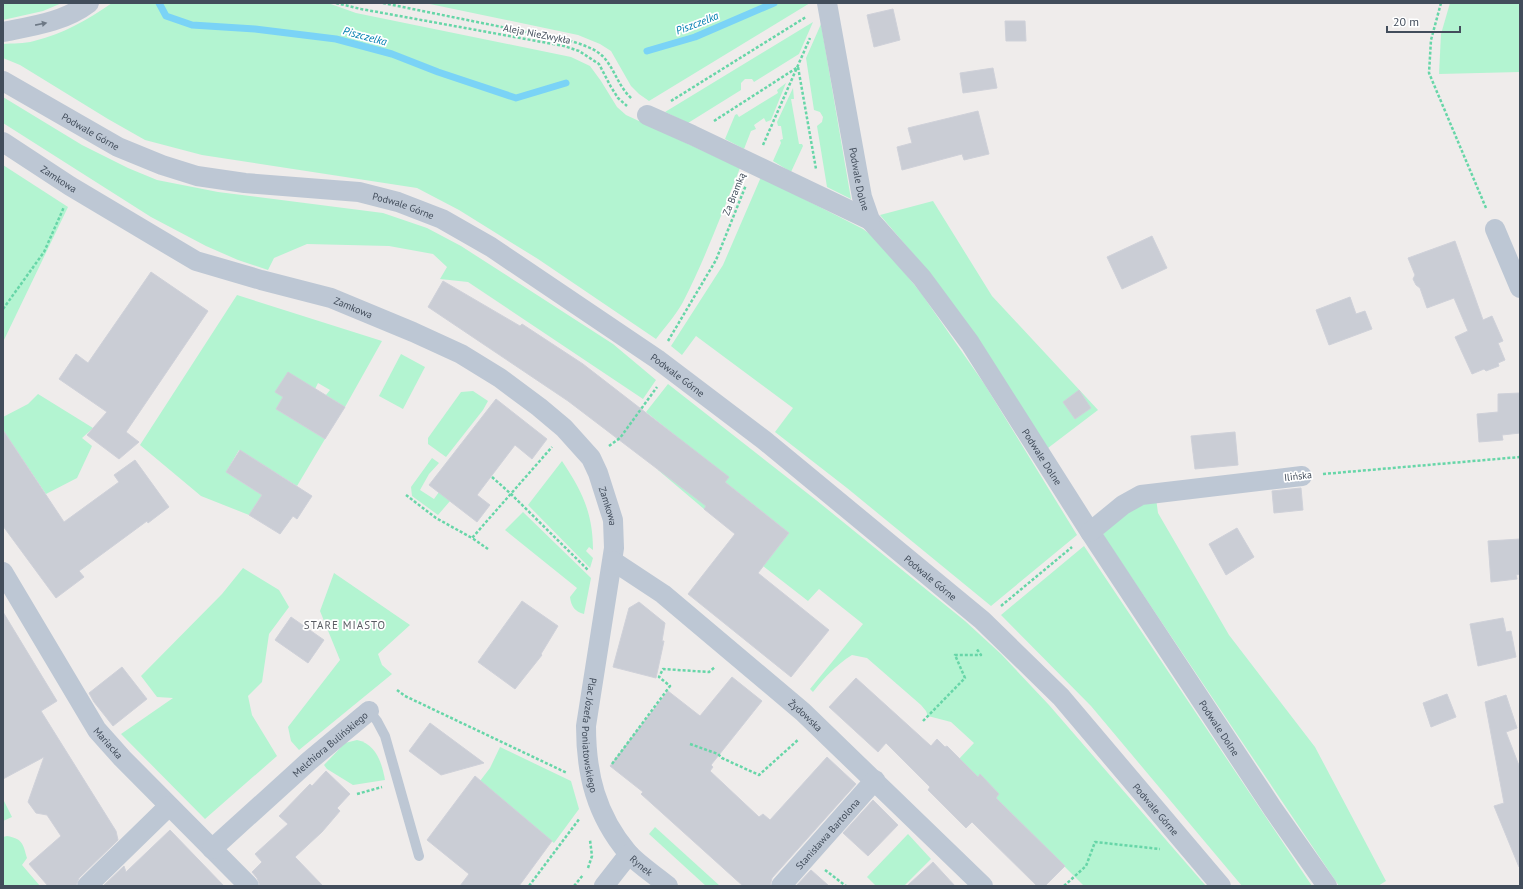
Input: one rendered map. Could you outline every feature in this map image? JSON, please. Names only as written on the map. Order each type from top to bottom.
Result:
[{"type":"street","points":[[3,32],[49,23],[90,3]]},
{"type":"street","name":"Podwale Dolne","points":[[827,3],[862,198],[870,220],[922,278],[970,343],[1090,532],[1273,810],[1327,886]]},
{"type":"street","name":"Podwale Górne","points":[[3,81],[118,147],[162,165],[197,176],[232,181],[359,192],[391,200],[442,219],[497,252],[657,359],[764,440],[982,620],[1061,697],[1221,886]]},
{"type":"street","points":[[647,116],[692,135],[754,166],[870,220]]},
{"type":"street","name":"Zamkowa","points":[[3,142],[70,186],[196,261],[331,298],[413,332],[461,354],[500,378],[564,428],[591,458],[598,473],[613,520],[613,561]]},
{"type":"street","points":[[1495,229],[1520,288]]},
{"type":"street","name":"Ilińska","points":[[1090,532],[1123,505],[1141,495],[1302,476]]},
{"type":"street","name":"Żydowska","points":[[613,561],[663,594],[803,712],[983,886]]},
{"type":"street","name":"Plac Józefa Poniatowskiego","points":[[613,561],[586,726],[586,747],[590,777],[599,807],[609,826],[629,854]]},
{"type":"street","name":"Mariacka","points":[[3,572],[97,730],[169,806],[249,886]]},
{"type":"street","name":"Melchiora Bulińskiego","points":[[212,849],[309,761],[369,711]]},
{"type":"street","name":"Stanisława Bartolona","points":[[781,886],[875,780]]},
{"type":"street","points":[[87,886],[169,806]]},
{"type":"street","name":"Rynek","points":[[604,886],[629,854],[668,886]]},
{"type":"lane","name":"Melchiora Bulińskiego","points":[[369,711],[377,721],[385,736],[419,856]]},
{"type":"path","name":"Aleja NieZwykła","points":[[336,3],[369,11],[564,46],[579,51],[599,64],[611,88],[626,106],[633,111],[647,116]]},
{"type":"path","name":"Aleja NieZwykła","points":[[383,3],[571,41],[586,46],[606,59],[625,92],[647,116]]},
{"type":"path","points":[[1442,3],[1431,40],[1429,73],[1495,229]]},
{"type":"path","points":[[647,116],[807,17]]},
{"type":"path","name":"Za Bramką","points":[[667,343],[716,260],[754,166],[809,41]]},
{"type":"path","points":[[692,135],[798,67],[820,197]]},
{"type":"path","points":[[3,310],[44,252],[64,206]]},
{"type":"path","points":[[620,438],[658,386]]},
{"type":"path","points":[[472,538],[557,442]]},
{"type":"path","name":"Ilińska","points":[[1302,476],[1520,457]]},
{"type":"path","points":[[492,477],[589,572]]},
{"type":"path","points":[[406,495],[436,518],[472,538],[488,549]]},
{"type":"path","points":[[1000,607],[1090,532]]},
{"type":"path","points":[[923,721],[965,678],[955,655],[982,655],[973,644]]},
{"type":"path","points":[[611,764],[670,686],[659,677],[663,669],[709,672],[721,662]]},
{"type":"path","points":[[397,690],[568,774]]},
{"type":"path","points":[[690,744],[718,754],[722,758],[759,775],[800,738]]},
{"type":"path","points":[[358,794],[384,786]]},
{"type":"path","points":[[529,886],[583,814]]},
{"type":"path","points":[[588,869],[592,856],[589,836]]},
{"type":"path","points":[[1064,886],[1086,866],[1095,842],[1162,849]]},
{"type":"path","points":[[824,870],[846,886]]},
{"type":"path","points":[[574,886],[583,874]]},
{"type":"green space","points":[[3,3],[62,3],[43,11],[3,20]]},
{"type":"green space","points":[[112,3],[328,3],[356,13],[571,57],[590,66],[617,107],[626,115],[740,168],[691,286],[677,312],[656,339],[538,259],[459,210],[417,188],[202,155],[145,140],[20,65],[3,58],[3,44],[30,42],[45,38],[84,21]]},
{"type":"green space","points":[[425,3],[810,3],[649,101],[631,86],[611,51],[600,44],[578,35]]},
{"type":"green space","points":[[1450,3],[1520,3],[1520,72],[1439,74],[1441,34]]},
{"type":"green space","points":[[813,22],[799,54],[754,82],[752,79],[745,79],[741,83],[741,90],[688,123],[665,112]]},
{"type":"green space","points":[[821,24],[851,199],[827,187],[817,126],[822,122],[823,117],[820,112],[814,110],[806,58]]},
{"type":"green space","points":[[786,83],[771,120],[766,122],[764,118],[754,125],[756,129],[751,131],[744,149],[725,139],[735,115],[737,114],[739,117],[778,93],[777,90]]},
{"type":"green space","points":[[793,88],[794,99],[791,99],[799,144],[802,144],[803,146],[791,172],[773,161],[781,143],[780,140],[783,139],[781,126],[778,126],[777,122]]},
{"type":"green space","points":[[3,97],[82,145],[128,168],[157,180],[218,192],[383,213],[427,228],[461,246],[613,344],[656,380],[643,399],[468,282],[440,279],[447,267],[433,254],[389,246],[307,244],[274,258],[268,270],[238,260],[206,246],[151,217],[3,123]]},
{"type":"green space","points":[[3,165],[68,207],[3,342]]},
{"type":"green space","points":[[761,177],[863,229],[878,240],[921,293],[985,385],[1077,535],[991,606],[847,488],[775,432],[793,408],[696,336],[682,355],[671,346],[723,265]]},
{"type":"green space","points":[[933,201],[992,296],[1098,410],[1048,448],[926,269],[880,215]]},
{"type":"green space","points":[[237,295],[382,341],[345,407],[326,395],[330,390],[318,383],[315,389],[283,397],[276,409],[325,439],[297,486],[239,450],[226,472],[262,495],[249,515],[201,496],[140,445]]},
{"type":"green space","points":[[401,354],[425,367],[403,409],[379,396]]},
{"type":"green space","points":[[668,384],[816,500],[965,621],[1001,654],[1049,705],[1206,886],[1084,886],[996,798],[999,794],[980,775],[976,778],[958,760],[974,743],[951,722],[928,716],[921,705],[867,658],[852,655],[831,672],[813,692],[810,689],[863,624],[819,589],[808,601],[763,566],[789,533],[725,482],[704,509],[658,470],[681,440],[646,412]]},
{"type":"green space","points":[[473,391],[488,401],[483,410],[446,457],[428,444],[428,438],[461,392]]},
{"type":"green space","points":[[38,394],[93,428],[82,438],[92,446],[77,478],[46,494],[3,430],[3,417],[28,404]]},
{"type":"green space","points":[[432,458],[439,463],[429,474],[420,490],[434,499],[439,492],[450,501],[438,515],[412,496],[411,487]]},
{"type":"green space","points":[[562,461],[581,493],[588,513],[591,525],[593,550],[589,547],[586,551],[593,558],[590,568],[528,505]]},
{"type":"green space","points":[[1156,498],[1158,513],[1229,635],[1315,747],[1386,881],[1378,886],[1339,886],[1103,535],[1106,527],[1141,499]]},
{"type":"green space","points":[[523,512],[591,578],[584,614],[572,606],[570,597],[577,588],[505,530]]},
{"type":"green space","points":[[1084,546],[1312,886],[1242,886],[1091,706],[1001,615]]},
{"type":"green space","points":[[243,568],[279,590],[289,607],[269,634],[262,682],[248,696],[252,715],[277,756],[205,819],[121,734],[173,698],[157,697],[141,676],[222,594]]},
{"type":"green space","points":[[334,573],[410,625],[378,654],[382,665],[392,674],[299,750],[291,741],[288,727],[340,660],[320,611]]},
{"type":"green space","points":[[357,740],[364,742],[377,755],[385,780],[353,785],[327,769],[324,765],[345,743]]},
{"type":"green space","points":[[500,747],[571,781],[579,809],[554,843],[480,781],[490,768]]},
{"type":"green space","points":[[3,799],[12,817],[3,821]]},
{"type":"green space","points":[[655,827],[720,886],[706,886],[649,834]]},
{"type":"green space","points":[[908,834],[931,859],[904,886],[876,886],[867,877]]},
{"type":"green space","points":[[3,837],[12,837],[22,843],[27,858],[22,865],[40,886],[3,886]]},
{"type":"building","points":[[893,9],[900,40],[874,47],[867,15]]},
{"type":"building","points":[[1005,21],[1025,21],[1026,41],[1006,41]]},
{"type":"building","points":[[993,68],[997,88],[963,93],[960,73]]},
{"type":"building","points":[[978,111],[989,154],[964,160],[962,154],[902,170],[897,147],[912,143],[908,128]]},
{"type":"building","points":[[1152,236],[1167,268],[1122,289],[1107,257]]},
{"type":"building","points":[[1455,241],[1483,320],[1492,316],[1503,341],[1498,343],[1505,360],[1498,363],[1499,366],[1486,371],[1484,369],[1472,374],[1455,337],[1468,331],[1454,298],[1427,308],[1420,288],[1416,285],[1413,279],[1415,275],[1408,258]]},
{"type":"building","points":[[151,272],[208,311],[126,432],[139,442],[119,459],[87,435],[107,412],[59,379],[76,354],[88,363]]},
{"type":"building","points":[[443,281],[520,326],[522,324],[583,364],[729,477],[725,482],[789,533],[758,573],[829,630],[791,677],[688,594],[735,534],[704,509],[706,506],[568,401],[428,307]]},
{"type":"building","points":[[1350,297],[1356,314],[1365,311],[1372,329],[1329,345],[1316,310]]},
{"type":"building","points":[[288,372],[345,407],[325,439],[276,409],[283,397],[275,392]]},
{"type":"building","points":[[1079,390],[1091,408],[1075,419],[1063,402]]},
{"type":"building","points":[[1520,393],[1520,433],[1502,435],[1503,440],[1479,442],[1477,414],[1498,412],[1498,394]]},
{"type":"building","points":[[496,399],[547,439],[532,459],[515,445],[477,495],[490,505],[477,522],[429,485]]},
{"type":"building","points":[[3,430],[64,522],[119,482],[114,475],[135,460],[169,507],[148,523],[147,521],[79,571],[84,577],[56,598],[3,526]]},
{"type":"building","points":[[1235,432],[1238,465],[1195,469],[1191,436]]},
{"type":"building","points":[[240,450],[312,496],[297,519],[293,516],[280,534],[249,515],[262,495],[226,472]]},
{"type":"building","points":[[1301,488],[1303,510],[1274,513],[1272,491]]},
{"type":"building","points":[[1237,528],[1254,557],[1226,575],[1209,544]]},
{"type":"building","points":[[1520,539],[1520,574],[1516,575],[1517,579],[1491,582],[1488,541]]},
{"type":"building","points":[[522,601],[558,626],[541,654],[542,655],[515,689],[478,662]]},
{"type":"building","points":[[639,602],[665,623],[662,641],[664,641],[656,678],[613,667],[629,608]]},
{"type":"building","points":[[3,612],[57,701],[41,711],[116,831],[118,840],[79,878],[76,886],[48,886],[29,864],[61,836],[47,815],[36,813],[28,802],[44,757],[3,779]]},
{"type":"building","points":[[291,617],[324,640],[308,663],[275,640]]},
{"type":"building","points":[[1503,618],[1506,632],[1511,631],[1516,657],[1478,666],[1470,624]]},
{"type":"building","points":[[122,667],[147,699],[113,726],[94,702],[89,693]]},
{"type":"building","points":[[732,677],[762,701],[711,765],[713,767],[710,771],[759,817],[763,814],[770,820],[827,757],[856,784],[772,878],[770,886],[743,886],[641,794],[643,792],[610,766],[668,691],[700,716]]},
{"type":"building","points":[[856,678],[931,746],[937,739],[945,747],[947,746],[978,777],[980,774],[999,794],[996,798],[1065,866],[1045,886],[1037,886],[972,822],[966,828],[928,790],[930,787],[886,743],[878,752],[829,707]]},
{"type":"building","points":[[1447,694],[1456,717],[1431,727],[1423,703]]},
{"type":"building","points":[[1506,695],[1517,728],[1506,732],[1520,768],[1520,867],[1494,806],[1504,803],[1485,702]]},
{"type":"building","points":[[430,723],[484,763],[441,775],[409,751]]},
{"type":"building","points":[[326,771],[350,794],[337,808],[340,811],[322,832],[295,857],[323,886],[260,886],[257,878],[252,872],[262,862],[255,854],[288,824],[279,816],[310,784],[312,786]]},
{"type":"building","points":[[475,776],[552,841],[519,886],[460,886],[469,874],[427,840]]},
{"type":"building","points":[[873,800],[898,825],[868,856],[843,833]]},
{"type":"building","points":[[170,830],[224,886],[103,886],[124,866],[126,872]]},
{"type":"building","points":[[933,862],[955,886],[907,886]]},
{"type":"building","points":[[811,870],[829,886],[796,886]]},
{"type":"waterway","name":"Piszczelka","points":[[159,3],[166,16],[192,25],[255,29],[336,39],[392,54],[438,72],[516,98],[566,83]]},
{"type":"waterway","name":"Piszczelka","points":[[647,51],[695,37],[774,3]]},
{"type":"district","name":"STARE MIASTO","points":[[345,625]]}]
